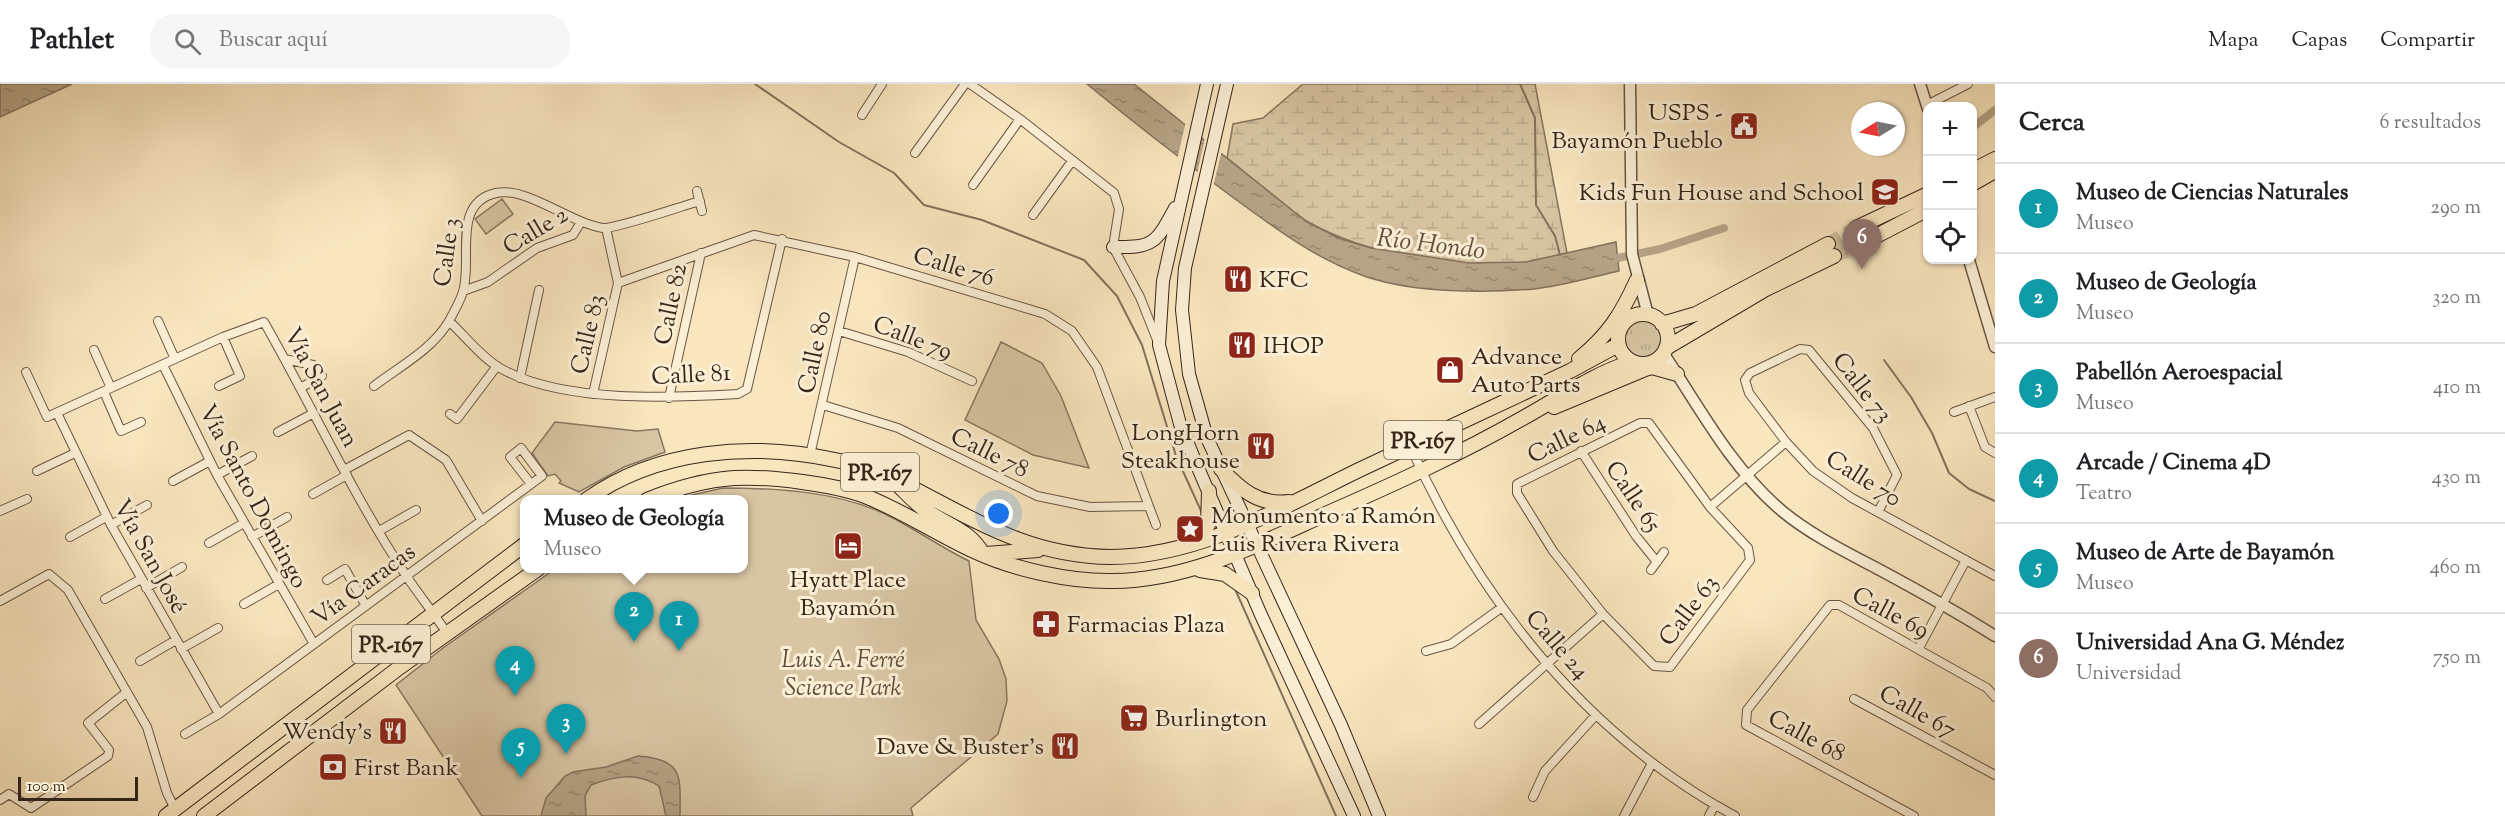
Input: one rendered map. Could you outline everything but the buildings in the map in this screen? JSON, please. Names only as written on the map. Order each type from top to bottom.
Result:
[{"type":"main road","points":[[1207,84],[1163,281],[1159,345],[1180,424],[1252,593],[1354,816]]},
{"type":"main road","points":[[1227,84],[1185,268],[1182,310],[1184,342],[1197,409],[1245,523],[1341,725],[1379,816]]},
{"type":"main road","points":[[1977,168],[1995,159]]},
{"type":"main road","points":[[1977,181],[1995,171]]},
{"type":"main road","points":[[1113,247],[1144,247],[1154,243],[1182,194]]},
{"type":"main road","points":[[1923,196],[1858,227],[1865,242],[1926,210]]},
{"type":"main road","name":"PR-167","points":[[660,495],[676,489],[734,478],[806,483],[864,495],[983,554],[1038,573],[1110,582],[1147,579],[1192,569],[1236,555],[1422,471],[1524,418],[1570,389],[1631,362],[1649,364],[1665,351],[1831,250],[1696,314],[1662,324]]},
{"type":"main road","points":[[1570,371],[1576,361],[1604,339],[1624,309],[1637,280]]},
{"type":"main road","points":[[1631,362],[1624,356],[1618,345],[1619,330],[1633,316],[1648,315],[1662,324],[1668,335],[1665,351]]},
{"type":"main road","name":"PR-167","points":[[594,495],[625,477],[668,461],[733,450],[810,455],[873,469],[987,529],[1049,550],[1111,557],[1139,555],[1182,547],[1227,531],[1570,371],[1618,345]]},
{"type":"main road","points":[[1524,418],[1645,369],[1652,367],[1677,374]]},
{"type":"main road","points":[[1221,469],[1243,490],[1264,501],[1294,501]]},
{"type":"main road","points":[[890,477],[915,504],[961,529],[976,541],[983,554],[1049,550]]},
{"type":"main road","points":[[1182,547],[1197,538],[1209,525],[1209,491]]},
{"type":"main road","name":"PR-167","points":[[171,812],[433,612],[520,549]]},
{"type":"main road","points":[[1192,569],[1213,570],[1225,574],[1252,593]]},
{"type":"main road","name":"PR-167","points":[[204,816],[447,633],[532,573]]},
{"type":"street","points":[[862,115],[882,84]]},
{"type":"street","points":[[915,153],[965,84]]},
{"type":"street","points":[[970,84],[1020,119],[1114,193],[1119,209],[1113,247],[1140,297],[1159,345]]},
{"type":"street","points":[[1630,84],[1630,226],[1637,280],[1648,315]]},
{"type":"street","points":[[1920,84],[1925,102]]},
{"type":"street","points":[[1936,102],[1968,84]]},
{"type":"street","points":[[973,185],[1020,119]]},
{"type":"street","points":[[1033,215],[1072,161]]},
{"type":"street","points":[[697,191],[702,211]]},
{"type":"street","name":"Calle 3","points":[[374,386],[431,343],[449,321],[463,291],[468,219],[474,205],[485,196],[499,192],[514,192],[581,222]]},
{"type":"street","name":"Calle 2","points":[[463,291],[488,282],[537,248],[573,235],[581,222],[606,228],[700,201]]},
{"type":"street","points":[[606,228],[618,283]]},
{"type":"street","name":"Calle 76","points":[[618,283],[754,235],[782,239],[855,257],[1045,314],[1072,331],[1097,367],[1156,525]]},
{"type":"street","name":"Calle 81","points":[[449,321],[497,366],[520,378],[593,394],[669,398],[738,394],[747,389],[782,239]]},
{"type":"street","name":"Calle 82","points":[[669,398],[701,253]]},
{"type":"street","name":"Calle 80","points":[[810,455],[855,257]]},
{"type":"street","points":[[1970,264],[1995,347]]},
{"type":"street","name":"Calle 83","points":[[593,394],[618,283]]},
{"type":"street","points":[[520,378],[539,290]]},
{"type":"street","points":[[158,321],[176,359]]},
{"type":"street","name":"Vía San Juan","points":[[57,413],[223,337],[264,322],[312,414],[379,531],[406,576],[447,633]]},
{"type":"street","name":"Calle 79","points":[[839,331],[908,352],[972,381]]},
{"type":"street","points":[[219,386],[240,376],[223,337]]},
{"type":"street","name":"Calle 73","points":[[1746,378],[1750,373],[1800,350],[1809,350],[1873,428],[1897,475],[1878,512]]},
{"type":"street","points":[[94,351],[121,431],[141,422]]},
{"type":"street","points":[[1665,351],[1704,417],[1749,476],[1782,510],[1825,540],[1943,604],[1995,636]]},
{"type":"street","points":[[285,359],[313,365],[322,376],[300,388]]},
{"type":"street","name":"Vía Santo Domingo","points":[[163,365],[217,475],[314,644]]},
{"type":"street","points":[[450,414],[457,420],[497,366]]},
{"type":"street","points":[[26,372],[47,417],[57,413]]},
{"type":"street","name":"Calle 70","points":[[1746,378],[1749,393],[1786,442],[1813,471],[1878,512],[1995,576]]},
{"type":"street","points":[[1954,412],[1995,397]]},
{"type":"street","name":"Calle 78","points":[[823,405],[898,428],[1037,496],[1090,507],[1147,506]]},
{"type":"street","points":[[1969,406],[1985,447],[1995,453]]},
{"type":"street","name":"Vía San José","points":[[57,413],[108,521],[219,714]]},
{"type":"street","points":[[278,432],[312,414]]},
{"type":"street","name":"Calle 64","points":[[1603,614],[1552,551],[1517,493],[1517,484],[1640,423],[1649,423],[1710,507]]},
{"type":"street","points":[[313,494],[409,435],[446,460],[482,521]]},
{"type":"street","points":[[1710,507],[1786,442]]},
{"type":"street","name":"Calle 24","points":[[1410,446],[1472,564],[1501,608],[1546,664],[1596,716],[1652,763],[1735,816]]},
{"type":"street","name":"Calle 65","points":[[1581,451],[1636,536],[1657,562]]},
{"type":"street","points":[[37,471],[75,453]]},
{"type":"street","points":[[217,475],[252,456]]},
{"type":"street","points":[[173,481],[210,461]]},
{"type":"street","name":"Vía Caracas","points":[[185,734],[219,714],[531,484]]},
{"type":"street","points":[[0,511],[27,499]]},
{"type":"street","points":[[70,537],[147,505]]},
{"type":"street","name":"Calle 63","points":[[1603,614],[1654,666],[1670,667],[1750,560],[1748,548],[1710,507]]},
{"type":"street","points":[[379,531],[416,510]]},
{"type":"street","points":[[252,537],[287,517]]},
{"type":"street","points":[[209,543],[244,523]]},
{"type":"street","points":[[1651,570],[1664,552]]},
{"type":"street","points":[[1919,648],[1966,560]]},
{"type":"street","points":[[146,588],[182,567]]},
{"type":"street","points":[[327,580],[345,569],[366,606]]},
{"type":"street","points":[[0,601],[49,574],[68,590],[147,728],[171,812]]},
{"type":"street","points":[[105,599],[141,579]]},
{"type":"street","points":[[244,604],[279,584]]},
{"type":"street","name":"Calle 69","points":[[1784,663],[1830,605],[1839,605],[1987,688],[1995,698]]},
{"type":"street","points":[[1426,651],[1451,644],[1501,608]]},
{"type":"street","points":[[1479,724],[1603,614]]},
{"type":"street","points":[[181,649],[218,628]]},
{"type":"street","points":[[140,660],[176,640]]},
{"type":"street","name":"Calle 68","points":[[1784,663],[1747,710],[1746,725],[1914,816]]},
{"type":"street","points":[[0,800],[9,794],[31,808],[108,756],[109,750],[88,723],[127,692]]},
{"type":"street","name":"Calle 67","points":[[1854,699],[1995,775]]},
{"type":"street","points":[[1533,796],[1545,771],[1596,716]]},
{"type":"street","points":[[1624,816],[1652,763]]},
{"type":"street","points":[[1709,816],[1715,805]]},
{"type":"green space","points":[[1303,84],[1535,84],[1567,253],[1527,262],[1501,264],[1473,264],[1416,258],[1359,244],[1333,234],[1299,216],[1227,158],[1233,124],[1263,118]]},
{"type":"green space","points":[[502,199],[513,214],[486,234],[475,219]]},
{"type":"green space","points":[[1643,318],[1659,324],[1665,340],[1659,356],[1643,362],[1627,356],[1621,340],[1627,324]]},
{"type":"green space","points":[[1001,342],[1042,363],[1061,396],[1089,468],[1033,455],[965,420]]},
{"type":"green space","points":[[555,422],[637,431],[658,429],[665,452],[624,467],[579,492],[559,483],[561,481],[555,474],[548,476],[532,453]]},
{"type":"green space","name":"Luis A. Ferré Science Park","points":[[723,488],[764,489],[806,492],[846,500],[885,514],[969,561],[976,620],[999,659],[1006,679],[1007,701],[998,734],[911,808],[913,816],[482,816],[396,685],[443,648],[549,573],[748,573],[748,495],[692,495]]},
{"type":"water","points":[[0,84],[72,84],[0,117]]},
{"type":"water","points":[[1087,84],[1134,84],[1307,222],[1341,239],[1371,248],[1469,263],[1526,262],[1616,242],[1619,271],[1545,288],[1494,291],[1428,289],[1367,277],[1330,261],[1280,231],[1176,155]]},
{"type":"water","points":[[638,756],[664,761],[677,773],[680,816],[666,816],[659,786],[642,779],[625,777],[591,785],[585,796],[586,816],[541,816],[546,798],[565,776],[573,772],[606,767]]},
{"type":"pier","points":[[1186,121],[1202,134],[1194,172],[1177,160]]},
{"type":"pier","points":[[1205,137],[1222,150],[1213,187],[1197,174]]},
{"type":"waterway","points":[[755,84],[839,142],[894,173],[924,205],[982,220],[1084,260],[1117,296],[1142,345],[1176,456],[1202,513]]},
{"type":"waterway","points":[[1520,84],[1535,118],[1536,205],[1555,236],[1560,255]]},
{"type":"waterway","name":"Río Hondo","points":[[1977,124],[1995,110]]},
{"type":"waterway","name":"Río Hondo","points":[[1618,258],[1660,249],[1724,228]]},
{"type":"waterway","points":[[1884,360],[1911,397],[1932,433],[1949,473],[1969,489],[1995,501]]},
{"type":"waterway","points":[[1235,589],[1336,816]]},
{"type":"tunnel","points":[[1828,244],[1856,228]]},
{"type":"tunnel","points":[[1834,256],[1863,243]]},
{"type":"place","name":"USPS - Bayamón Pueblo","points":[[1744,126]]},
{"type":"place","name":"Kids Fun House and School","points":[[1885,192]]},
{"type":"place","name":"Universidad Ana G. Méndez","points":[[1862,269]]},
{"type":"place","name":"KFC","points":[[1238,279]]},
{"type":"place","name":"IHOP","points":[[1242,345]]},
{"type":"place","name":"Advance Auto Parts","points":[[1450,370]]},
{"type":"place","name":"LongHorn Steakhouse","points":[[1261,446]]},
{"type":"place","name":"Monumento a Ramón Luis Rivera Rivera","points":[[1190,529]]},
{"type":"place","name":"Hyatt Place Bayamón","points":[[848,546]]},
{"type":"place","name":"Farmacias Plaza","points":[[1046,624]]},
{"type":"place","name":"Museo de Geología","points":[[634,642]]},
{"type":"place","name":"Museo de Ciencias Naturales","points":[[679,651]]},
{"type":"place","name":"Arcade / Cinema 4D","points":[[515,696]]},
{"type":"place","name":"Burlington","points":[[1134,718]]},
{"type":"place","name":"Wendy's","points":[[393,731]]},
{"type":"place","name":"Dave & Buster's","points":[[1065,746]]},
{"type":"place","name":"Pabellón Aeroespacial","points":[[566,754]]},
{"type":"place","name":"First Bank","points":[[333,767]]},
{"type":"place","name":"Museo de Arte de Bayamón","points":[[521,778]]}]
